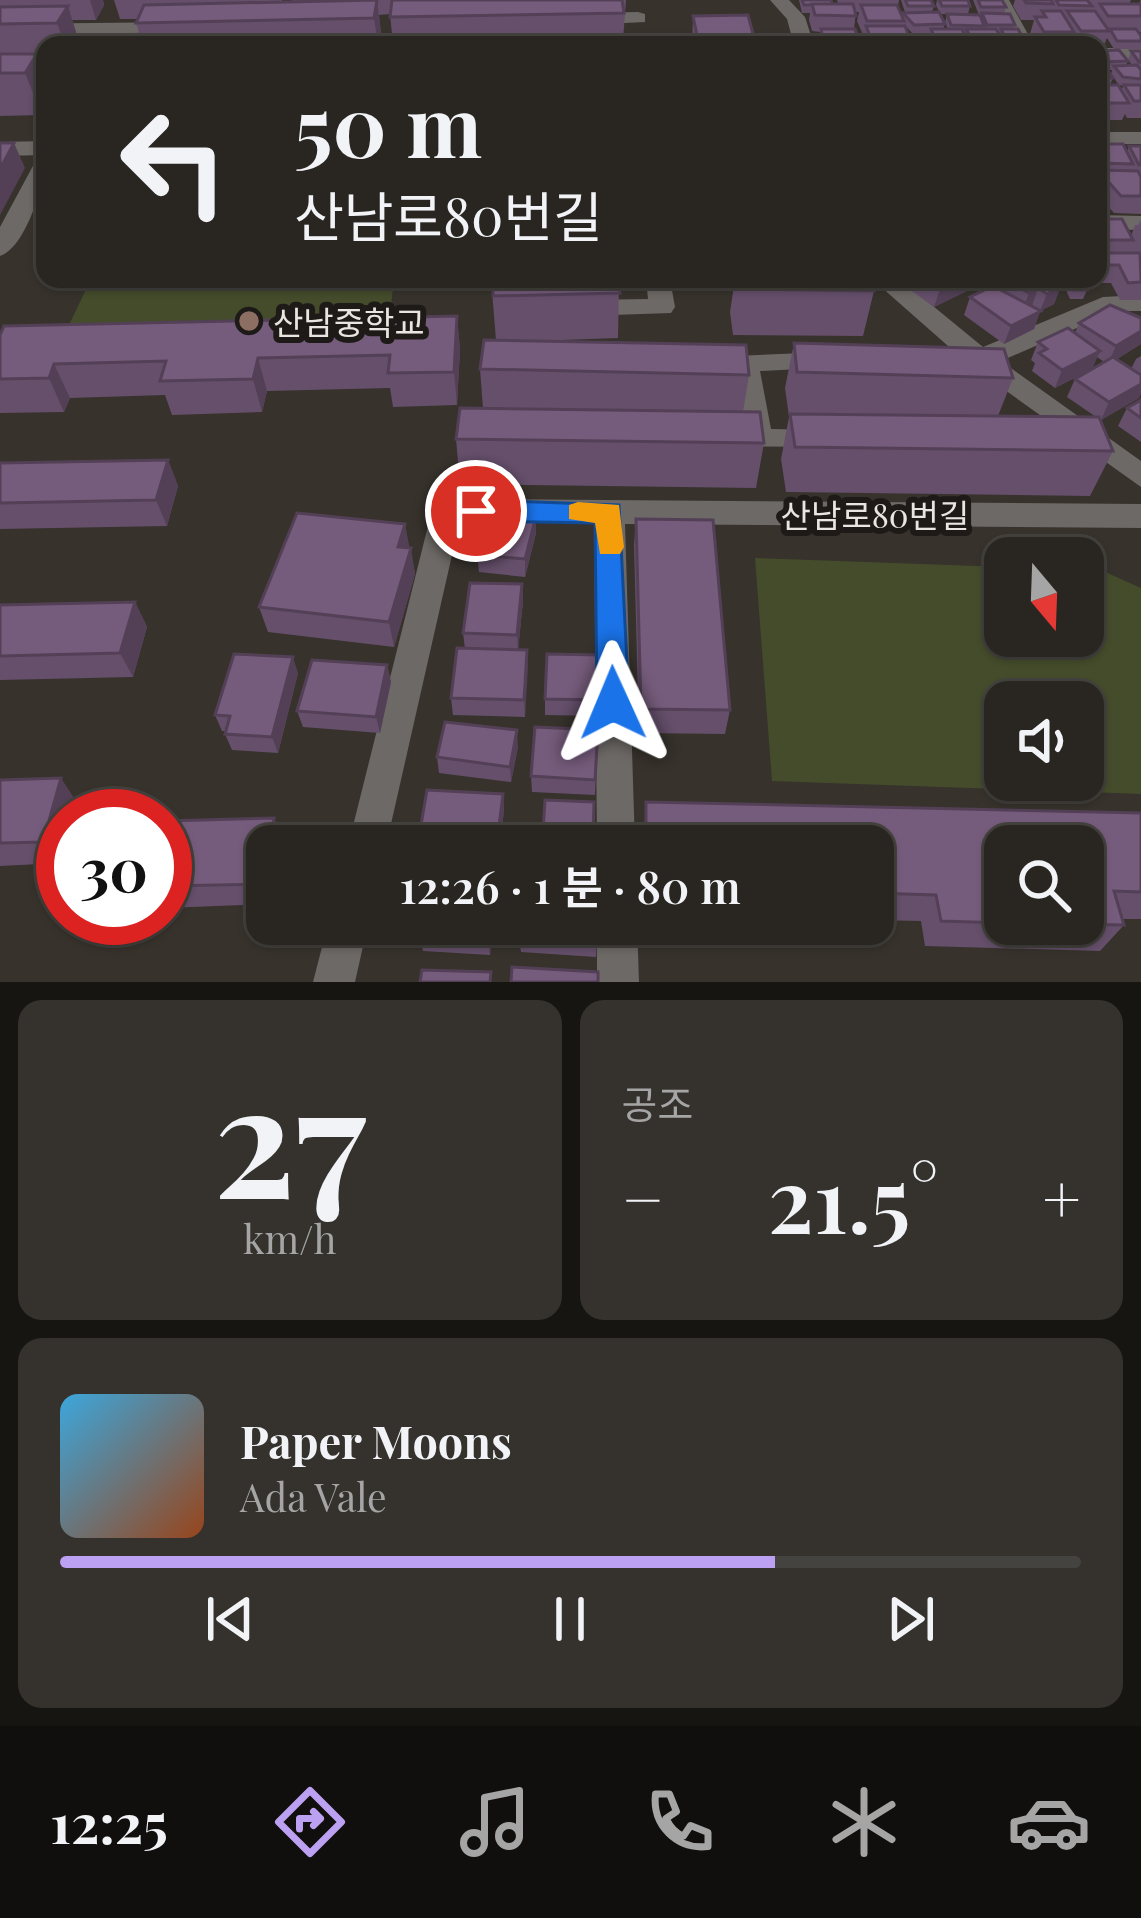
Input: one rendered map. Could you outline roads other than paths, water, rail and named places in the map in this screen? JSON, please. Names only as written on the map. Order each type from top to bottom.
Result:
[{"type":"street","points":[[96,36],[116,0]]},
{"type":"street","points":[[779,0],[796,16],[802,36]]},
{"type":"street","points":[[1000,0],[1019,36]]},
{"type":"street","points":[[568,19],[638,9]]},
{"type":"street","points":[[0,30],[96,36],[194,26]]},
{"type":"street","points":[[1107,54],[1141,54]]},
{"type":"street","points":[[1107,138],[1141,138]]},
{"type":"street","points":[[0,149],[36,148]]},
{"type":"street","points":[[0,249],[36,181]]},
{"type":"street","points":[[1107,223],[1141,223]]},
{"type":"street","points":[[555,308],[662,307],[659,288]]},
{"type":"street","points":[[895,288],[980,358],[1141,476]]},
{"type":"street","points":[[1112,303],[1141,324]]},
{"type":"street","points":[[933,359],[980,358],[1112,303],[1141,303]]},
{"type":"street","points":[[758,439],[745,362],[862,360]]},
{"type":"street","points":[[688,439],[850,440]]},
{"type":"street","name":"산남로80번길","points":[[372,825],[443,526],[476,511],[1141,516]]},
{"type":"street","points":[[609,512],[616,825]]},
{"type":"street","points":[[334,982],[343,945]]},
{"type":"street","points":[[617,945],[618,982]]},
{"type":"place","name":"산남중학교","points":[[249,321]]}]
